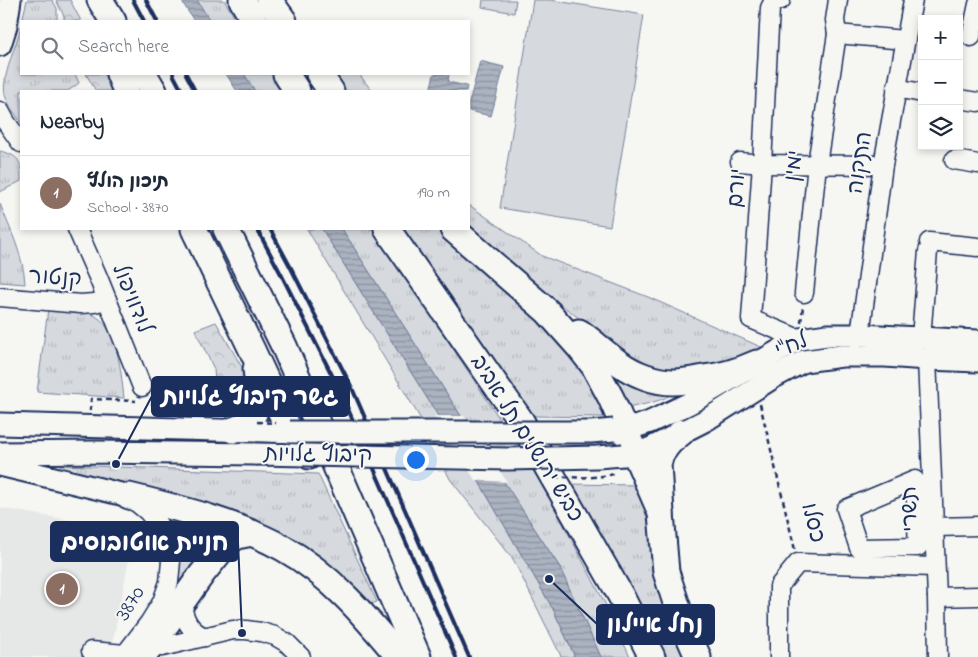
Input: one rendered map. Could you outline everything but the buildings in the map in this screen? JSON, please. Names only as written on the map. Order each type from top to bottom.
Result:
[{"type":"highway","points":[[87,0],[96,20]]},
{"type":"highway","points":[[100,0],[111,20]]},
{"type":"highway","points":[[242,0],[253,20]]},
{"type":"highway","points":[[269,0],[283,20]]},
{"type":"highway","points":[[119,75],[126,90]]},
{"type":"highway","points":[[145,75],[153,90]]},
{"type":"highway","points":[[287,75],[296,90]]},
{"type":"highway","points":[[320,75],[330,90]]},
{"type":"highway","points":[[194,230],[286,424],[300,448],[309,456]]},
{"type":"highway","points":[[226,230],[284,346],[418,657]]},
{"type":"highway","name":"כביש ירושלים תל אביב","points":[[388,230],[521,421],[620,596],[652,657]]},
{"type":"highway","points":[[454,230],[547,311],[594,366],[611,398],[619,429],[629,454],[660,513]]},
{"type":"highway","points":[[547,311],[582,334],[619,364],[636,373],[656,379],[679,382],[719,376],[743,370],[757,363]]},
{"type":"highway","points":[[245,431],[244,427],[256,409],[258,401],[253,352]]},
{"type":"highway","points":[[682,432],[666,447],[658,464],[660,513],[666,572],[681,618],[698,657]]},
{"type":"highway","points":[[129,496],[200,514],[252,533],[285,549],[316,570],[340,591],[399,657]]},
{"type":"highway","points":[[135,652],[182,602],[202,574],[231,540],[238,536],[252,533]]},
{"type":"highway","points":[[620,596],[643,657]]},
{"type":"main road","points":[[0,46],[6,26],[10,0]]},
{"type":"main road","name":"לח\"י","points":[[619,429],[650,422],[690,403],[799,339],[827,335],[860,335],[978,341]]},
{"type":"main road","name":"לח\"י","points":[[629,454],[649,449],[706,420],[755,388],[804,361],[850,356],[978,360]]},
{"type":"main road","name":"קיבוץ גלויות","points":[[2,423],[245,431],[286,424],[591,432],[619,429]]},
{"type":"main road","name":"קיבוץ גלויות","points":[[0,453],[97,452],[508,459],[597,457],[629,454]]},
{"type":"main road","points":[[0,465],[129,496]]},
{"type":"street","name":"ימין","points":[[804,293],[817,164],[837,34],[838,0]]},
{"type":"street","name":"התקוה","points":[[860,335],[882,165],[896,88],[912,31],[913,0]]},
{"type":"street","name":"יורם","points":[[776,4],[751,319],[799,339]]},
{"type":"street","points":[[970,37],[978,4]]},
{"type":"street","points":[[837,34],[912,31]]},
{"type":"street","points":[[896,88],[918,92]]},
{"type":"street","points":[[963,100],[978,102]]},
{"type":"street","points":[[0,111],[20,142]]},
{"type":"street","points":[[0,140],[20,142]]},
{"type":"street","points":[[954,160],[978,164]]},
{"type":"street","points":[[740,162],[762,164],[882,165]]},
{"type":"street","name":"לודוויפול","points":[[77,230],[98,276],[141,394]]},
{"type":"street","points":[[921,338],[929,247],[978,247]]},
{"type":"street","name":"קנטור","points":[[0,297],[81,304],[107,300]]},
{"type":"street","name":"תשרי","points":[[928,359],[938,657]]},
{"type":"street","points":[[915,480],[918,548],[858,556],[846,509],[915,480]]},
{"type":"street","name":"3870","points":[[129,496],[147,511],[158,524],[166,540],[171,561],[169,582],[162,602],[135,652]]},
{"type":"street","points":[[934,527],[978,526]]},
{"type":"street","name":"כסלו","points":[[798,563],[858,556],[935,567]]},
{"type":"street","points":[[779,657],[779,586],[798,563]]},
{"type":"street","points":[[937,597],[978,596]]},
{"type":"street","points":[[182,602],[185,619],[190,626],[200,635],[208,636]]},
{"type":"street","points":[[91,651],[135,652],[233,630],[246,630],[275,636],[287,643],[301,657]]},
{"type":"path","points":[[799,339],[804,293]]},
{"type":"path","name":"כסלו","points":[[755,388],[798,563]]},
{"type":"path","points":[[91,399],[141,394]]},
{"type":"shaded area","points":[[181,0],[197,0],[209,20],[193,20]]},
{"type":"shaded area","points":[[480,61],[504,67],[491,116],[470,111],[470,99]]},
{"type":"shaded area","points":[[227,75],[245,75],[254,90],[236,90]]},
{"type":"shaded area","points":[[434,75],[449,75],[448,82],[467,86],[466,90],[430,90]]},
{"type":"shaded area","points":[[323,230],[343,230],[559,566],[601,657],[575,657],[553,609],[478,480]]},
{"type":"shaded area","points":[[0,508],[115,528],[126,534],[132,543],[114,636],[105,657],[0,657]]},
{"type":"green space","points":[[27,0],[52,0],[57,8],[57,20],[22,20]]},
{"type":"green space","points":[[56,0],[70,0],[80,20],[64,20]]},
{"type":"green space","points":[[197,0],[224,0],[236,20],[209,20]]},
{"type":"green space","points":[[483,0],[516,0],[514,13],[482,7]]},
{"type":"green space","points":[[533,0],[550,0],[644,15],[610,226],[500,208]]},
{"type":"green space","points":[[20,29],[20,75],[75,75],[79,83],[69,90],[20,90],[20,121],[5,95],[4,88],[7,70]]},
{"type":"green space","points":[[87,75],[106,75],[114,90],[95,90]]},
{"type":"green space","points":[[245,75],[273,75],[283,90],[254,90]]},
{"type":"green space","points":[[329,75],[360,75],[371,90],[339,90]]},
{"type":"green space","points":[[0,151],[12,155],[20,164],[20,182],[0,192]]},
{"type":"green space","points":[[0,204],[19,253],[25,284],[0,282]]},
{"type":"green space","points":[[470,206],[542,256],[648,297],[770,351],[758,358],[658,373],[625,354],[465,230],[470,230]]},
{"type":"green space","points":[[308,230],[323,230],[478,480],[553,609],[575,657],[561,657],[513,559],[450,479],[419,416]]},
{"type":"green space","points":[[343,230],[375,230],[542,483],[609,611],[630,657],[601,657],[559,566]]},
{"type":"green space","points":[[405,230],[442,230],[558,331],[613,416],[534,416]]},
{"type":"green space","points":[[48,309],[82,312],[100,319],[113,338],[117,350],[124,398],[37,392]]},
{"type":"green space","points":[[216,322],[252,385],[244,406],[233,411],[227,411],[151,405],[154,396],[165,393],[206,391],[215,382],[214,369],[195,330]]},
{"type":"green space","points":[[600,361],[674,392],[659,400],[628,408]]},
{"type":"green space","points":[[61,465],[318,474],[377,602],[368,605],[321,563],[56,472]]},
{"type":"green space","points":[[566,484],[639,485],[672,620],[686,657],[665,657],[625,576]]},
{"type":"green space","points":[[150,506],[234,529],[163,618],[173,586]]},
{"type":"pier","points":[[434,416],[464,416],[507,482],[475,480]]},
{"type":"railway","points":[[133,0],[143,20]]},
{"type":"railway","points":[[146,0],[156,20]]},
{"type":"railway","points":[[174,75],[181,90]]},
{"type":"railway","points":[[187,75],[194,90]]},
{"type":"railway","points":[[258,230],[341,393],[456,657]]},
{"type":"railway","points":[[271,230],[352,388],[469,657]]},
{"type":"place","name":"גשר קיבוץ גלויות","points":[[116,464]]},
{"type":"place","name":"נחל איילון","points":[[549,579]]},
{"type":"place","name":"תיכון הולץ","points":[[62,589]]},
{"type":"place","name":"חניית אוטובוסים","points":[[242,633]]}]
